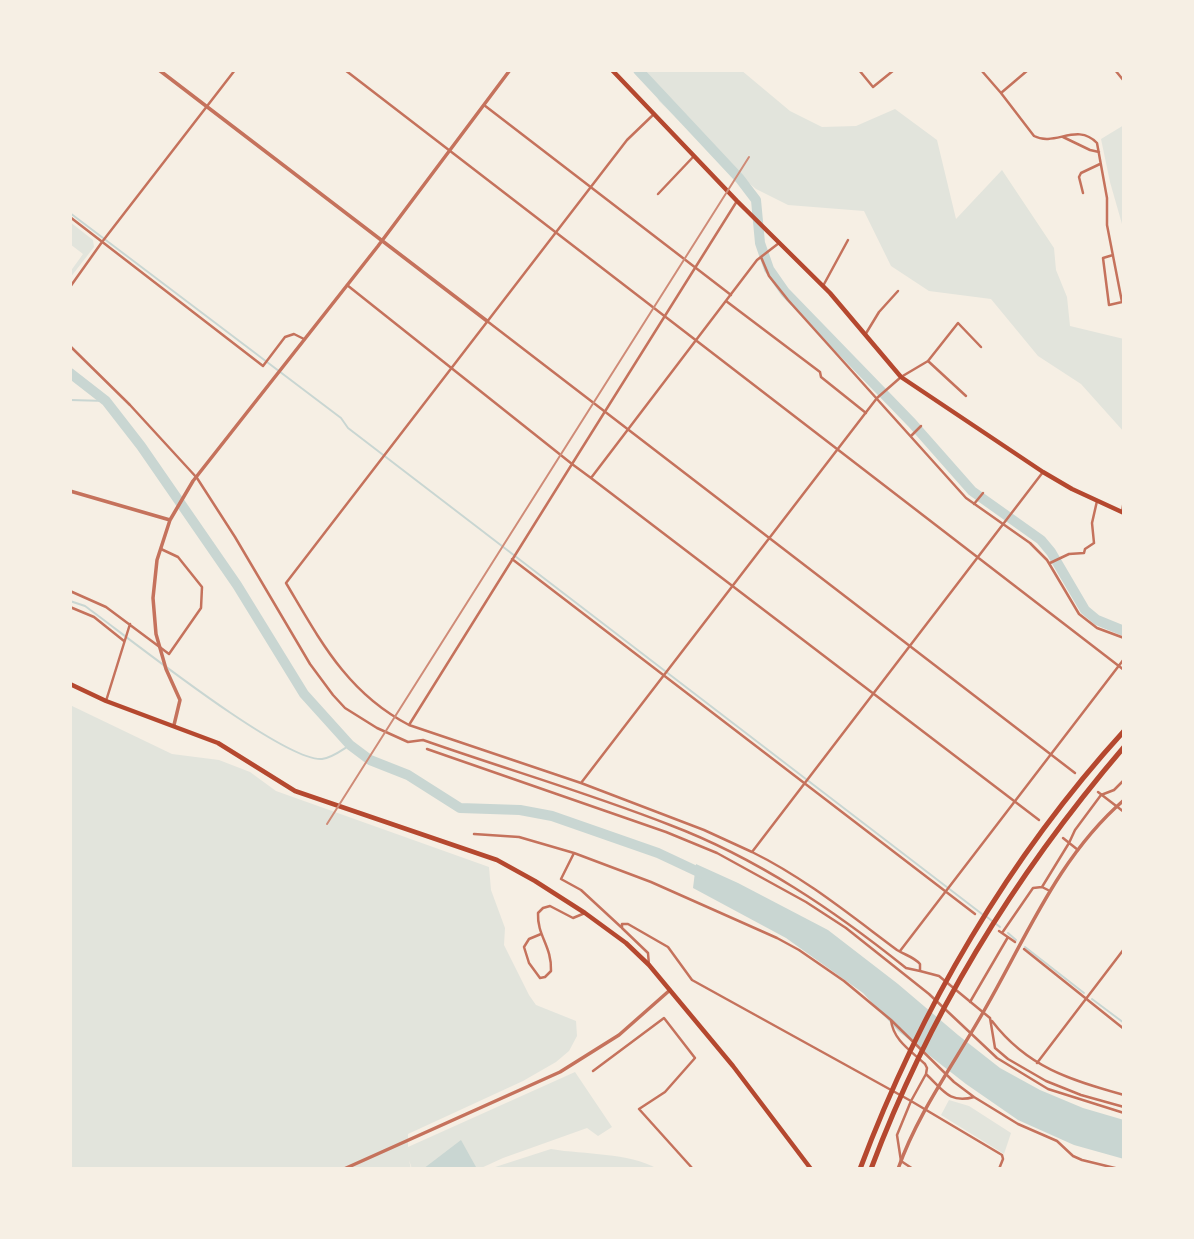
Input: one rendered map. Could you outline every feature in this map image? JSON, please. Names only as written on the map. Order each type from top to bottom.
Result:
[{"type":"highway","points":[[860,1169],[908,1057],[978,926],[1012,874],[1078,785],[1124,731]]},
{"type":"highway","points":[[871,1169],[915,1067],[987,933],[1022,879],[1085,793],[1124,747]]},
{"type":"main road","points":[[612,70],[737,201],[823,286],[901,377],[1043,472],[1123,513]]},
{"type":"main road","points":[[70,684],[106,701],[218,743],[295,791],[497,860],[585,913],[626,943],[649,965],[733,1066],[811,1169]]},
{"type":"street","points":[[159,70],[1075,773]]},
{"type":"street","points":[[70,287],[235,70]]},
{"type":"street","points":[[345,70],[1124,670]]},
{"type":"street","points":[[174,725],[180,700],[166,669],[156,634],[153,598],[161,549],[170,520],[195,480],[510,70]]},
{"type":"street","points":[[859,70],[873,87],[894,70]]},
{"type":"street","points":[[981,70],[1034,136],[1041,139],[1084,134],[1097,143],[1107,198],[1107,225],[1113,255],[1122,302],[1109,305],[1102,258],[1113,255]]},
{"type":"street","points":[[1001,93],[1028,70]]},
{"type":"street","points":[[1115,70],[1124,81]]},
{"type":"street","points":[[484,105],[731,295]]},
{"type":"street","points":[[654,114],[627,140],[286,583],[321,642],[352,682],[386,713],[410,725],[581,783],[704,830],[776,863],[841,906],[900,951],[915,958],[920,964],[919,971]]},
{"type":"street","points":[[1061,136],[1099,152]]},
{"type":"street","points":[[658,194],[694,156]]},
{"type":"street","points":[[1083,193],[1079,177],[1081,173],[1100,164]]},
{"type":"street","points":[[410,725],[737,201]]},
{"type":"street","points":[[70,217],[262,366],[285,337],[294,334],[304,339]]},
{"type":"street","points":[[823,286],[848,240]]},
{"type":"street","points":[[591,478],[726,300],[761,257],[779,243]]},
{"type":"street","points":[[761,257],[769,275],[788,300],[974,505],[1004,522],[1030,543],[1049,564],[1079,614],[1097,628],[1124,638]]},
{"type":"street","points":[[346,285],[572,464],[1040,820]]},
{"type":"street","points":[[865,335],[879,312],[898,291]]},
{"type":"street","points":[[726,300],[820,373],[821,377],[866,413]]},
{"type":"street","points":[[581,783],[877,398],[901,377],[928,361],[958,323],[981,347]]},
{"type":"street","points":[[70,346],[130,405],[195,480],[235,537],[310,664],[345,708],[408,743],[423,740],[672,825],[775,876],[820,903],[906,968],[939,976],[990,1018],[1015,1049],[1037,1063],[1073,1081],[1124,1095]]},
{"type":"street","points":[[928,361],[966,396]]},
{"type":"street","points":[[911,436],[921,426]]},
{"type":"street","points":[[752,852],[1043,472]]},
{"type":"street","points":[[70,491],[170,520]]},
{"type":"street","points":[[974,505],[983,493]]},
{"type":"street","points":[[1123,513],[1124,500]]},
{"type":"street","points":[[1049,564],[1060,557],[1084,553],[1085,549],[1094,543],[1092,523],[1097,501]]},
{"type":"street","points":[[70,591],[90,598],[169,654],[201,608],[202,587],[178,557],[161,549]]},
{"type":"street","points":[[512,559],[975,914]]},
{"type":"street","points":[[70,607],[94,617],[124,640]]},
{"type":"street","points":[[106,701],[130,624]]},
{"type":"street","points":[[900,951],[1124,659]]},
{"type":"street","points":[[427,749],[666,832],[717,853],[806,902],[846,928],[929,994],[998,1058],[1048,1089],[1124,1113]]},
{"type":"street","points":[[1042,887],[1100,793],[1114,790],[1124,780]]},
{"type":"street","points":[[1100,793],[1124,813]]},
{"type":"street","points":[[898,1169],[922,1118],[985,1009],[1048,890],[1078,850],[1124,800]]},
{"type":"street","points":[[474,834],[519,837],[573,853],[652,882],[777,938],[844,981],[891,1020],[954,1082],[974,1097],[1018,1124],[1057,1141],[1073,1156],[1119,1169]]},
{"type":"street","points":[[1063,838],[1078,850]]},
{"type":"street","points":[[573,853],[561,879],[581,890],[648,953],[649,965]]},
{"type":"street","points":[[1015,942],[1000,932],[1033,888],[1042,887],[1048,890]]},
{"type":"street","points":[[541,934],[529,939],[524,947],[529,963],[540,978],[551,971],[551,962],[550,951],[541,934],[538,913],[550,906],[577,918],[585,913]]},
{"type":"street","points":[[622,928],[622,924],[628,924],[668,947],[692,981],[911,1101],[1002,1155],[999,1169]]},
{"type":"street","points":[[970,1002],[1008,937]]},
{"type":"street","points":[[1024,949],[1124,1029]]},
{"type":"street","points":[[1037,1063],[1124,949]]},
{"type":"street","points":[[344,1169],[560,1072],[619,1035],[670,990]]},
{"type":"street","points":[[593,1071],[664,1018],[695,1058],[664,1091],[639,1109],[693,1169]]},
{"type":"street","points":[[990,1018],[995,1048],[1008,1059],[1046,1082],[1124,1107]]},
{"type":"street","points":[[891,1020],[897,1037],[927,1068],[897,1135],[901,1161],[912,1169]]},
{"type":"street","points":[[926,1074],[953,1098],[960,1100],[974,1097]]},
{"type":"shaded area","points":[[644,70],[741,70],[790,111],[822,127],[856,126],[895,109],[937,140],[956,219],[1002,170],[1054,248],[1056,270],[1067,297],[1070,326],[1124,339],[1124,432],[1081,384],[1038,356],[991,299],[929,291],[891,266],[864,211],[788,205],[756,189],[703,144],[659,101]]},
{"type":"shaded area","points":[[1124,125],[1124,231],[1101,139]]},
{"type":"shaded area","points":[[70,222],[93,240],[94,247],[70,278],[70,272],[83,254],[70,244]]},
{"type":"shaded area","points":[[70,705],[172,754],[219,760],[250,772],[276,791],[489,867],[491,890],[505,928],[504,945],[529,995],[536,1005],[576,1021],[577,1036],[569,1051],[556,1062],[523,1081],[408,1134],[408,1147],[575,1072],[612,1127],[598,1136],[587,1128],[479,1169],[412,1169],[409,1160],[411,1169],[70,1169]]},
{"type":"shaded area","points":[[696,864],[828,930],[1000,1068],[1040,1090],[1083,1108],[1124,1120],[1124,1159],[1074,1145],[1018,1120],[898,1031],[863,993],[786,938],[693,888]]},
{"type":"shaded area","points":[[949,1100],[969,1106],[1011,1133],[1004,1154],[941,1115]]},
{"type":"shaded area","points":[[461,1140],[476,1167],[423,1169]]},
{"type":"shaded area","points":[[551,1149],[620,1157],[658,1169],[489,1169]]},
{"type":"waterway","points":[[638,70],[740,179],[756,200],[760,243],[769,269],[785,292],[912,423],[972,491],[1041,540],[1085,610],[1097,620],[1124,631]]},
{"type":"waterway","points":[[70,213],[341,418],[348,428],[982,914]]},
{"type":"waterway","points":[[70,373],[106,401],[141,446],[237,585],[304,694],[350,745],[370,760],[408,775],[460,808],[520,810],[552,816],[658,853],[707,876]]},
{"type":"waterway","points":[[70,400],[106,401]]},
{"type":"waterway","points":[[70,601],[85,606],[204,694],[274,740],[302,754],[322,759],[350,745]]},
{"type":"waterway","points":[[987,917],[1000,927]]},
{"type":"waterway","points":[[1008,933],[1016,940]]},
{"type":"waterway","points":[[1025,947],[1084,993]]},
{"type":"waterway","points":[[1092,999],[1124,1023]]},
{"type":"railway","points":[[327,824],[749,157]]}]
